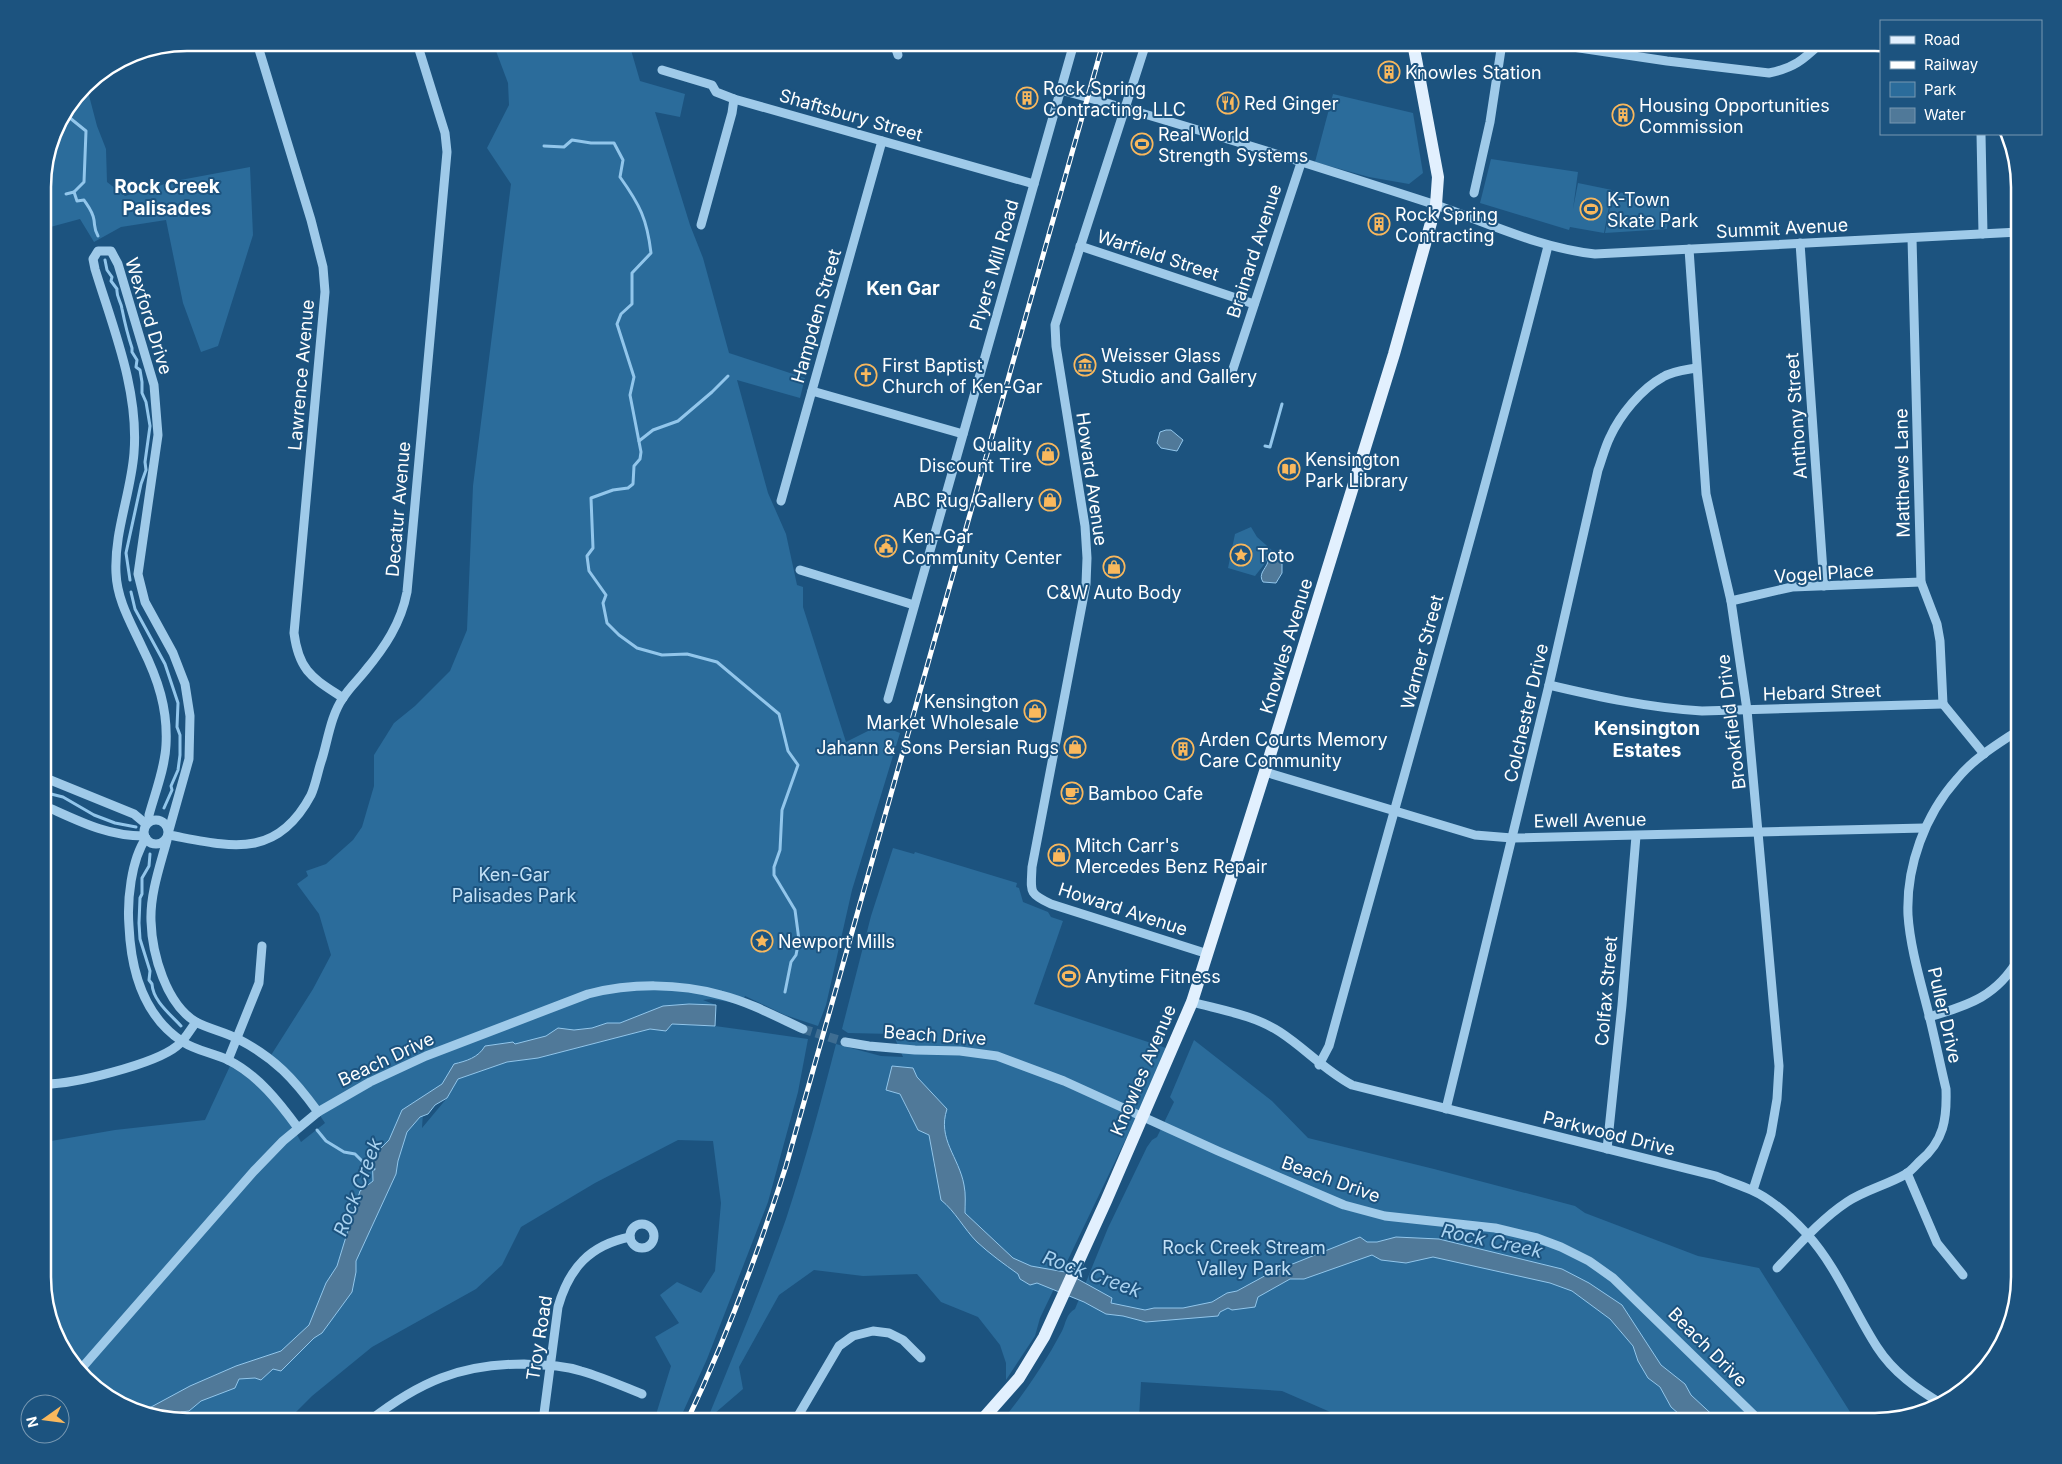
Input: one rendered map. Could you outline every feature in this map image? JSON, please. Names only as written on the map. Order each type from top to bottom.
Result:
[{"type":"main road","name":"Knowles Avenue","points":[[989,1413],[1019,1378],[1044,1337],[1192,1002],[1265,772],[1394,354],[1436,205],[1438,177],[1415,51]]},
{"type":"street","name":"Plyers Mill Road","points":[[888,699],[1071,51]]},
{"type":"street","name":"Howard Avenue","points":[[1143,51],[1055,325],[1056,346],[1086,526],[1086,584],[1032,867],[1031,890],[1036,897],[1051,904],[1208,954]]},
{"type":"street","points":[[1474,193],[1490,122],[1501,51]]},
{"type":"street","points":[[1613,51],[1667,61],[1769,73],[1785,70],[1797,64],[1811,51]]},
{"type":"street","name":"Lawrence Avenue","points":[[260,52],[312,220],[323,267],[324,292],[294,633],[296,650],[304,668],[316,680],[343,698]]},
{"type":"street","name":"Decatur Avenue","points":[[168,835],[240,846],[260,842],[280,833],[296,818],[312,794],[335,714],[343,698],[394,632],[403,609],[407,592],[447,152],[445,133],[420,52]]},
{"type":"street","name":"Shaftsbury Street","points":[[662,70],[712,85],[716,92],[734,99],[1034,184]]},
{"type":"street","name":"Summit Avenue","points":[[1061,90],[1436,205],[1548,246],[1573,252],[1595,254],[1689,250],[2011,232]]},
{"type":"street","points":[[701,225],[734,99]]},
{"type":"street","points":[[1981,135],[1983,234]]},
{"type":"street","name":"Hampden Street","points":[[781,501],[882,141]]},
{"type":"street","name":"Brainard Avenue","points":[[1230,378],[1301,163]]},
{"type":"street","name":"Matthews Lane","points":[[1912,238],[1921,582],[1937,624],[1940,641],[1943,704]]},
{"type":"street","name":"Anthony Street","points":[[1800,243],[1824,586]]},
{"type":"street","name":"Warfield Street","points":[[1080,246],[1254,304]]},
{"type":"street","name":"Warner Street","points":[[1319,1065],[1329,1046],[1426,702],[1548,246]]},
{"type":"street","name":"Brookfield Drive","points":[[1689,250],[1706,494],[1731,602],[1747,710],[1779,1066],[1777,1099],[1771,1134],[1753,1190]]},
{"type":"street","name":"Wexford Drive","points":[[148,823],[166,746],[164,700],[147,657],[123,608],[116,573],[118,537],[134,454],[135,415],[128,381],[95,269],[93,259],[98,251],[111,251],[118,264],[154,385],[158,435],[138,574],[145,602],[173,653],[185,684],[190,716],[189,759],[156,883],[151,921],[158,964],[170,994],[185,1013],[196,1022],[237,1038],[275,1061],[299,1086],[318,1112]]},
{"type":"street","name":"Colchester Drive","points":[[1446,1109],[1549,685],[1598,470],[1610,437],[1625,412],[1644,392],[1663,377],[1696,368]]},
{"type":"street","points":[[812,391],[963,434]]},
{"type":"street","points":[[800,570],[914,605]]},
{"type":"street","name":"Vogel Place","points":[[1731,602],[1792,587],[1921,582]]},
{"type":"street","name":"Hebard Street","points":[[1549,685],[1668,709],[1702,711],[1943,704]]},
{"type":"street","points":[[1943,704],[1984,754]]},
{"type":"street","name":"Puller Drive","points":[[1777,1268],[1825,1218],[1847,1202],[1870,1188],[1907,1174],[1932,1152],[1944,1129],[1947,1106],[1946,1089],[1918,976],[1908,915],[1911,873],[1924,828],[1940,801],[1957,778],[1984,754],[2011,736]]},
{"type":"street","name":"Ewell Avenue","points":[[1265,772],[1475,835],[1512,838],[1924,828]]},
{"type":"street","points":[[52,780],[134,814],[148,823],[160,820],[167,826],[168,835],[163,843],[153,844],[145,837],[126,836],[100,831],[52,809]]},
{"type":"street","points":[[148,823],[145,837],[140,846],[129,892],[128,915],[130,952],[142,994],[154,1015],[182,1042],[200,1051],[228,1060],[267,1089],[298,1128]]},
{"type":"street","name":"Colfax Street","points":[[1608,1149],[1636,836]]},
{"type":"street","points":[[228,1060],[259,983],[262,946]]},
{"type":"street","points":[[1929,1017],[1960,1008],[1991,992],[2011,973]]},
{"type":"street","name":"Beach Drive","points":[[84,1365],[254,1170],[283,1141],[318,1112],[370,1082],[426,1056],[583,995],[605,989],[648,986],[694,989],[723,995],[803,1029]]},
{"type":"street","name":"Parkwood Drive","points":[[1192,1002],[1264,1023],[1294,1043],[1333,1075],[1352,1085],[1716,1176],[1753,1190],[1783,1211],[1808,1235],[1831,1267],[1878,1348],[1899,1373],[1934,1399]]},
{"type":"street","points":[[52,1083],[85,1079],[123,1069],[159,1056],[177,1047],[196,1022]]},
{"type":"street","name":"Beach Drive","points":[[845,1042],[869,1046],[960,1051],[997,1056],[1064,1081],[1344,1205],[1385,1216],[1496,1228],[1537,1238],[1561,1247],[1589,1261],[1613,1278],[1751,1413]]},
{"type":"street","points":[[1907,1174],[1937,1243],[1963,1276]]},
{"type":"street","name":"Troy Road","points":[[544,1413],[558,1307],[563,1290],[571,1274],[584,1259],[597,1249],[613,1241],[630,1237]]},
{"type":"street","points":[[800,1413],[839,1346],[853,1336],[873,1331],[889,1333],[903,1340],[921,1358]]},
{"type":"street","points":[[380,1413],[396,1400],[424,1385],[452,1374],[475,1368],[508,1364],[550,1365],[581,1370],[642,1394]]},
{"type":"green space","name":"Ken-Gar Palisades Park","points":[[496,52],[632,52],[640,81],[685,94],[680,117],[655,112],[690,225],[703,258],[729,353],[805,378],[800,398],[737,380],[768,493],[786,534],[797,585],[803,587],[803,607],[846,742],[880,725],[900,733],[852,890],[826,1005],[818,1026],[785,1015],[745,996],[742,1004],[711,999],[703,1000],[716,1005],[689,1004],[620,1023],[609,1023],[442,1084],[424,1097],[422,1128],[447,1098],[458,1079],[507,1062],[538,1058],[650,1029],[666,1031],[672,1024],[715,1026],[808,1039],[798,1092],[768,1202],[707,1359],[683,1413],[656,1413],[671,1366],[655,1337],[679,1323],[660,1295],[677,1282],[701,1293],[715,1271],[721,1203],[713,1141],[678,1140],[595,1183],[521,1227],[502,1265],[476,1289],[372,1347],[312,1396],[295,1413],[187,1413],[170,1412],[144,1406],[112,1390],[91,1373],[69,1345],[56,1312],[52,1294],[52,1141],[115,1130],[205,1120],[230,1066],[252,1081],[271,1099],[301,1142],[325,1123],[306,1095],[268,1060],[313,989],[331,955],[319,914],[297,884],[308,876],[306,871],[326,864],[353,840],[362,827],[374,786],[374,755],[394,723],[415,706],[450,671],[467,630],[473,486],[511,184],[487,148],[509,105],[508,83]]},
{"type":"green space","points":[[89,94],[97,126],[106,149],[107,182],[125,196],[175,181],[250,167],[253,235],[218,346],[201,352],[183,303],[166,220],[121,227],[94,242],[80,219],[52,227],[52,178],[58,144],[69,119]]},
{"type":"green space","points":[[1333,94],[1413,113],[1423,173],[1409,184],[1369,177],[1315,162]]},
{"type":"green space","points":[[1491,159],[1578,172],[1573,209],[1578,183],[1612,190],[1604,233],[1570,227],[1569,230],[1480,203]]},
{"type":"green space","points":[[1613,191],[1669,202],[1667,229],[1605,233]]},
{"type":"green space","points":[[1251,527],[1257,537],[1274,552],[1255,576],[1228,568],[1235,534]]},
{"type":"green space","points":[[893,848],[914,854],[915,852],[1017,883],[1016,887],[1019,888],[1023,902],[1048,912],[1051,917],[1063,921],[1034,1004],[1169,1049],[1040,1318],[1035,1336],[1006,1380],[1006,1363],[1000,1345],[978,1317],[941,1302],[917,1274],[863,1276],[814,1270],[779,1295],[739,1367],[743,1389],[715,1413],[710,1413],[758,1295],[786,1219],[836,1044],[881,1056],[903,1057],[893,1034],[848,1033],[842,1029],[871,916]],"holes":[[[889,1081],[918,1091],[944,1182],[935,1171],[929,1134],[909,1114],[900,1094],[887,1090]]]},
{"type":"green space","name":"Rock Creek Stream Valley Park","points":[[1194,1040],[1272,1101],[1308,1138],[1575,1206],[1585,1213],[1698,1256],[1759,1268],[1851,1413],[1333,1413],[1282,1391],[1141,1382],[1139,1413],[1008,1413],[1041,1367],[1062,1331],[1068,1316],[1075,1309],[1108,1228],[1147,1147],[1157,1137],[1174,1102],[1170,1097]]},
{"type":"water","points":[[1171,430],[1183,440],[1177,451],[1161,448],[1157,443],[1160,432]]},
{"type":"water","points":[[1270,555],[1282,564],[1282,573],[1276,583],[1263,582],[1262,579],[1262,574],[1268,562],[1266,558]]},
{"type":"water","points":[[689,1004],[716,1005],[715,1026],[672,1024],[666,1031],[650,1029],[538,1058],[507,1062],[458,1079],[447,1098],[435,1105],[428,1114],[420,1117],[407,1132],[396,1174],[356,1261],[352,1292],[322,1333],[314,1338],[281,1371],[273,1369],[261,1380],[255,1378],[239,1379],[235,1388],[201,1401],[189,1411],[170,1412],[150,1408],[190,1386],[236,1366],[281,1351],[309,1325],[326,1283],[337,1266],[360,1191],[373,1181],[372,1152],[381,1148],[389,1140],[402,1110],[442,1084],[454,1064],[475,1056],[485,1046],[513,1042],[515,1044],[546,1036],[558,1028],[574,1030],[592,1028],[607,1023],[620,1023],[663,1006]]},
{"type":"water","points":[[892,1066],[913,1068],[917,1077],[947,1109],[945,1130],[964,1185],[965,1213],[1013,1258],[1031,1266],[1065,1272],[1112,1298],[1111,1303],[1145,1310],[1154,1308],[1183,1308],[1212,1302],[1270,1273],[1360,1237],[1367,1242],[1377,1242],[1396,1237],[1439,1239],[1562,1269],[1589,1283],[1622,1305],[1661,1365],[1685,1384],[1691,1395],[1710,1413],[1678,1413],[1671,1407],[1660,1387],[1648,1378],[1638,1361],[1633,1346],[1610,1319],[1572,1291],[1550,1283],[1433,1257],[1406,1263],[1381,1260],[1372,1255],[1304,1279],[1290,1279],[1258,1297],[1255,1307],[1232,1310],[1228,1308],[1220,1312],[1218,1316],[1146,1322],[1106,1314],[1084,1302],[1037,1283],[1030,1285],[1020,1279],[1018,1274],[977,1242],[951,1209],[941,1200],[929,1135],[918,1130],[900,1094],[886,1090]]},
{"type":"waterway","points":[[70,118],[86,131],[84,182],[74,192]]},
{"type":"waterway","points":[[544,146],[564,147],[572,140],[591,143],[614,143],[623,160],[620,177],[638,204],[645,221],[651,253],[632,273],[632,304],[621,314],[617,324],[634,377],[630,395],[641,452],[640,459],[634,466],[633,484],[628,488],[613,490],[591,498],[593,548],[587,556],[589,571],[606,595],[603,603],[607,623],[619,635],[637,648],[662,655],[687,654],[717,662],[779,714],[788,751],[798,765],[782,810],[780,850],[774,867],[774,875],[795,910],[799,940],[796,955],[791,962],[785,992]]},
{"type":"waterway","points":[[66,194],[74,192],[77,201],[84,200],[93,214],[95,230],[98,236]]},
{"type":"waterway","points":[[105,260],[107,270],[112,277],[111,281],[117,289],[132,352],[137,360],[136,367],[140,370],[142,393],[146,402],[150,426],[145,462],[146,470],[141,484],[126,553],[130,580]]},
{"type":"waterway","points":[[639,441],[653,430],[678,421],[728,376]]},
{"type":"waterway","points":[[1265,446],[1270,447],[1282,404]]},
{"type":"waterway","points":[[131,592],[135,609],[165,664],[178,703],[177,727],[180,735],[180,755],[178,770],[171,786],[172,790],[164,808]]},
{"type":"waterway","points":[[52,794],[63,797],[94,815],[115,823],[136,827]]},
{"type":"waterway","points":[[150,854],[149,866],[142,878],[139,923],[140,939],[150,971],[149,980],[155,996],[181,1026]]},
{"type":"waterway","name":"Rock Creek","points":[[317,1130],[326,1141],[344,1152],[355,1154],[369,1168],[374,1169]]},
{"type":"tunnel","points":[[803,1029],[845,1042]]},
{"type":"railway","points":[[691,1413],[741,1295],[786,1166],[1101,51]]},
{"type":"place","name":"Knowles Station","points":[[1389,72]]},
{"type":"place","name":"Rock Spring Contracting, LLC","points":[[1027,98]]},
{"type":"place","name":"Red Ginger","points":[[1228,103]]},
{"type":"place","name":"Housing Opportunities Commission","points":[[1623,115]]},
{"type":"place","name":"Real World Strength Systems","points":[[1142,144]]},
{"type":"place","name":"K-Town Skate Park","points":[[1591,209]]},
{"type":"place","name":"Rock Spring Contracting","points":[[1379,224]]},
{"type":"place","name":"Weisser Glass Studio and Gallery","points":[[1085,365]]},
{"type":"place","name":"First Baptist Church of Ken-Gar","points":[[866,375]]},
{"type":"place","name":"Quality Discount Tire","points":[[1048,454]]},
{"type":"place","name":"Kensington Park Library","points":[[1289,469]]},
{"type":"place","name":"ABC Rug Gallery","points":[[1050,500]]},
{"type":"place","name":"Ken-Gar Community Center","points":[[886,546]]},
{"type":"place","name":"Toto","points":[[1241,555]]},
{"type":"place","name":"C&W Auto Body","points":[[1114,567]]},
{"type":"place","name":"Kensington Market Wholesale","points":[[1035,711]]},
{"type":"place","name":"Jahann & Sons Persian Rugs","points":[[1075,747]]},
{"type":"place","name":"Arden Courts Memory Care Community","points":[[1183,749]]},
{"type":"place","name":"Bamboo Cafe","points":[[1072,793]]},
{"type":"place","name":"Mitch Carr's Mercedes Benz Repair","points":[[1059,855]]},
{"type":"place","name":"Newport Mills","points":[[762,941]]},
{"type":"place","name":"Anytime Fitness","points":[[1069,976]]},
{"type":"district","name":"Rock Creek Palisades","points":[[167,197]]},
{"type":"district","name":"Ken Gar","points":[[903,288]]},
{"type":"district","name":"Kensington Estates","points":[[1647,739]]}]
